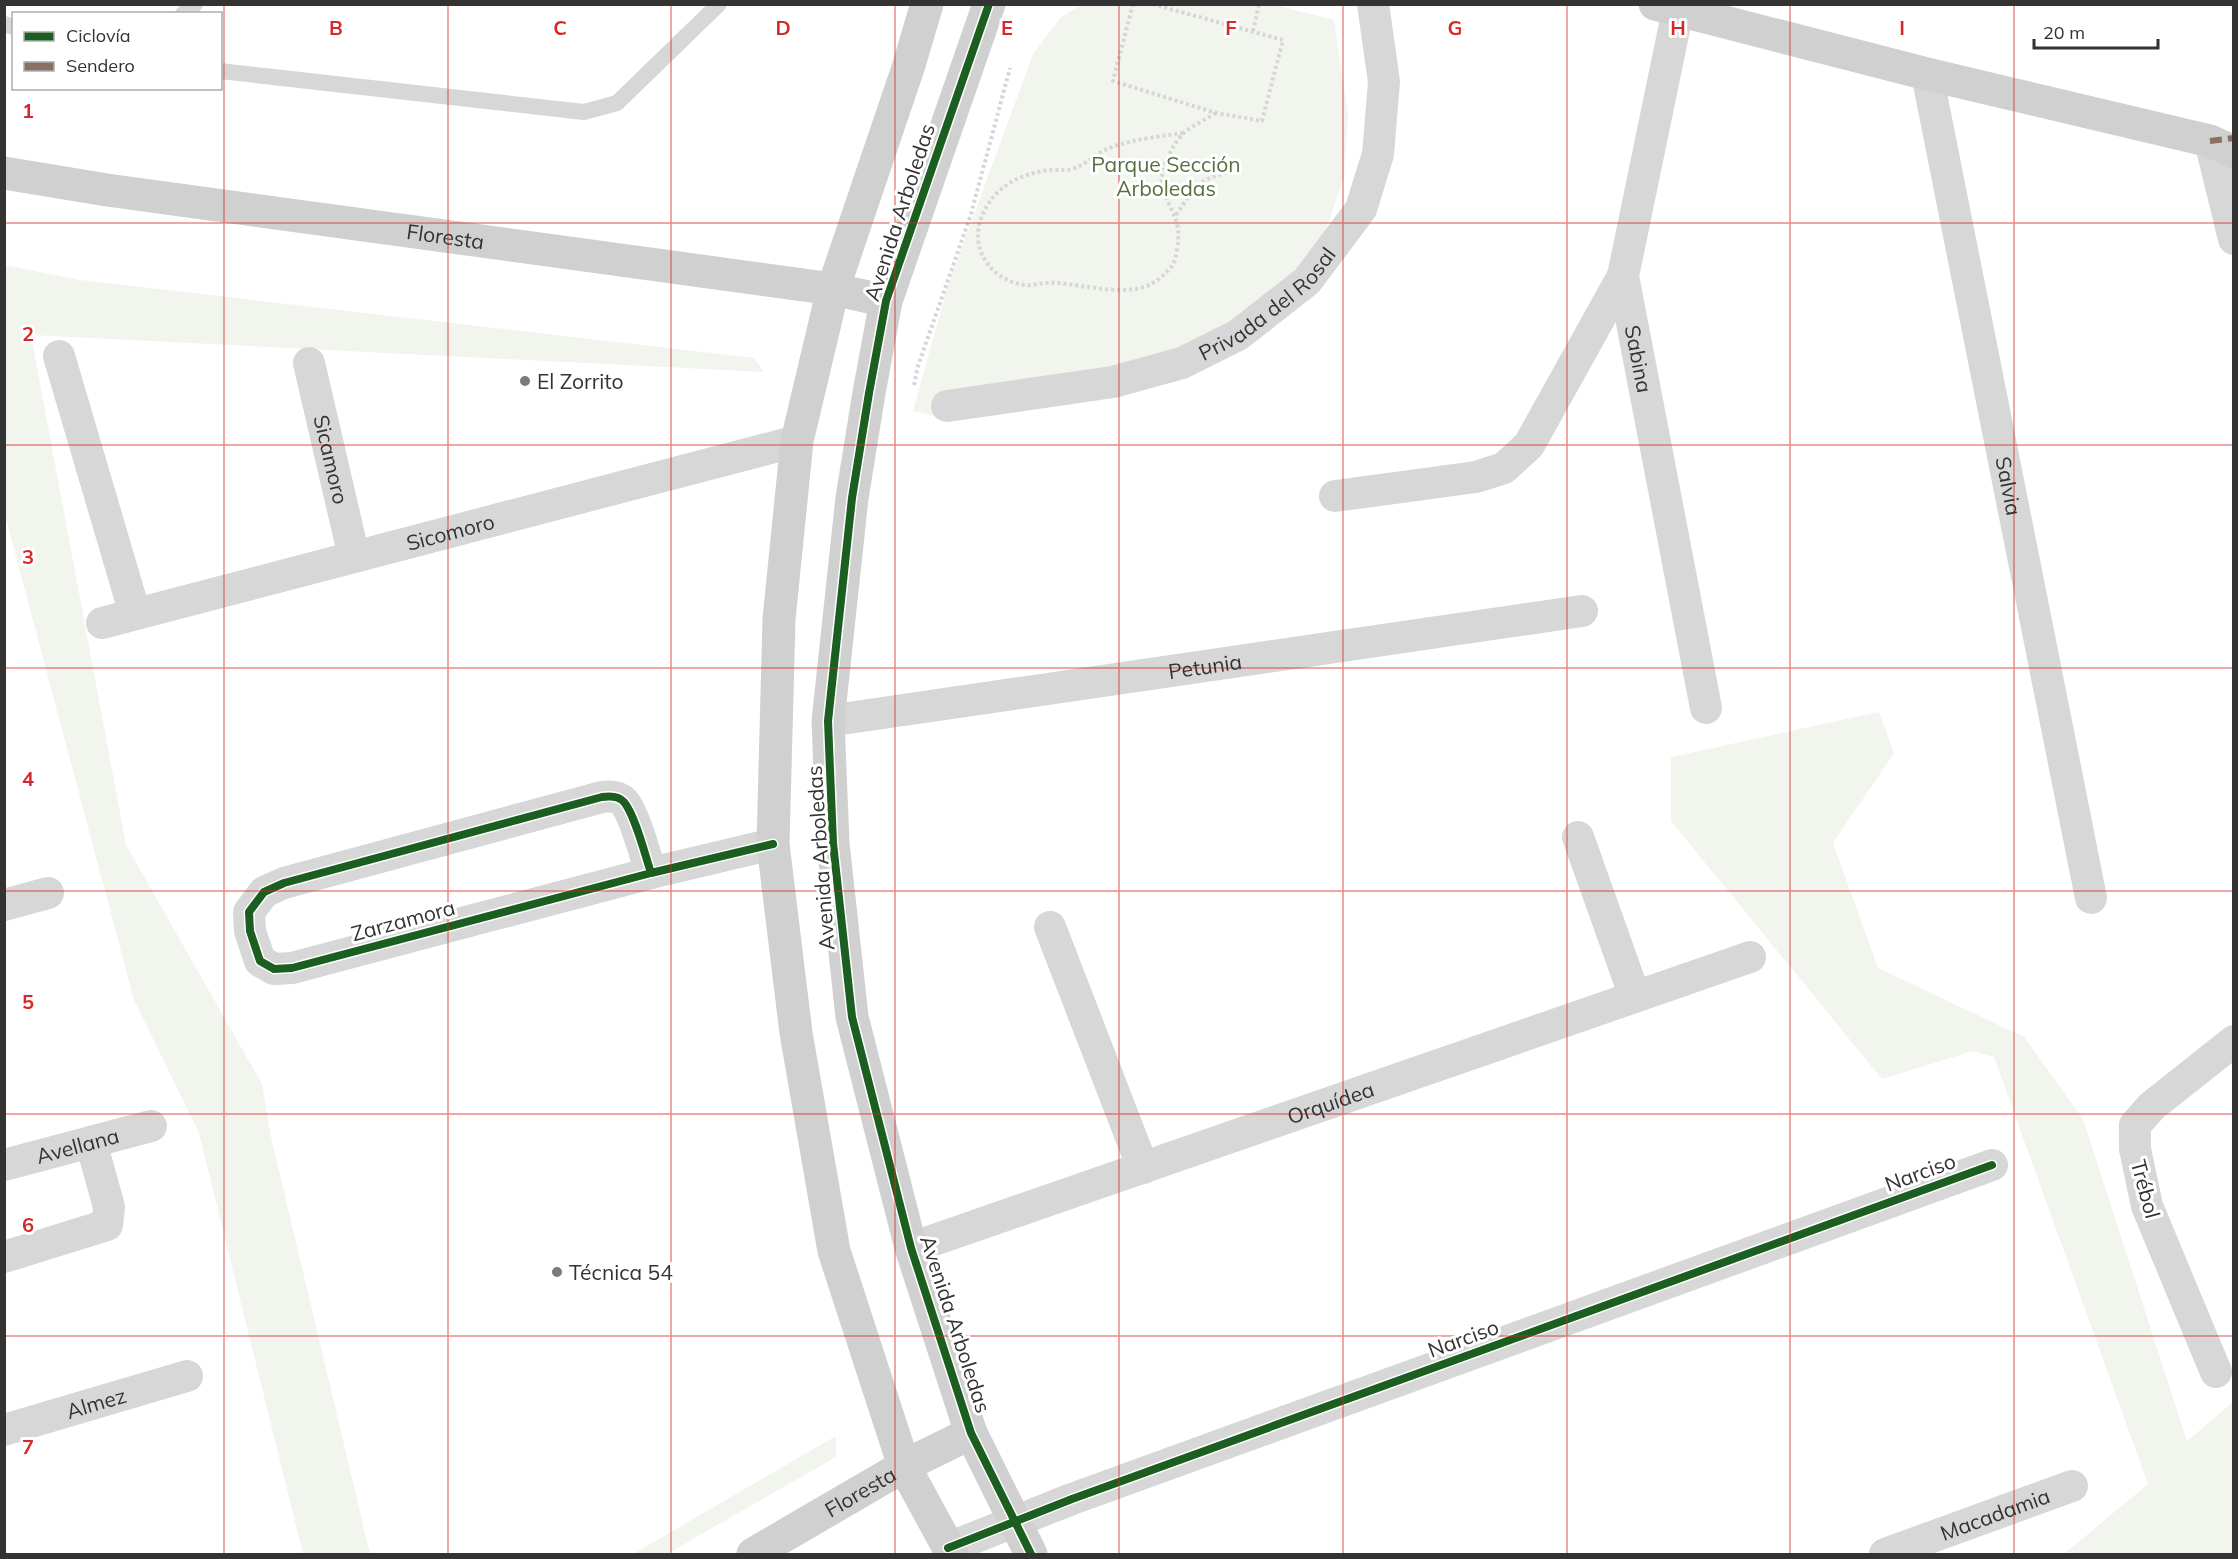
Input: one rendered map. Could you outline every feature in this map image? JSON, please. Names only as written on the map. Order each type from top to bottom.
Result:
[{"type":"street","points":[[927,4],[908,68],[833,289],[797,441],[779,619],[773,844],[796,1033],[834,1251],[903,1466],[950,1551]]},
{"type":"street","name":"Avenida Arboledas","points":[[989,4],[886,301],[852,498],[828,720],[833,843],[852,1017],[911,1248],[971,1432],[1013,1522],[1031,1554]]},
{"type":"street","name":"Privada del Rosal","points":[[947,406],[1113,382],[1182,363],[1238,335],[1307,281],[1361,209],[1378,154],[1384,82],[1373,4]]},
{"type":"street","points":[[1667,8],[2222,147],[2234,239]]},
{"type":"street","name":"Sabina","points":[[1667,8],[1623,276],[1706,708]]},
{"type":"street","name":"Salvia","points":[[1927,74],[2091,898]]},
{"type":"street","name":"Floresta","points":[[4,173],[106,190],[833,289],[886,301]]},
{"type":"street","points":[[1335,496],[1476,477],[1504,468],[1529,445],[1623,276]]},
{"type":"street","points":[[59,356],[135,614]]},
{"type":"street","name":"Sicamoro","points":[[309,363],[354,556]]},
{"type":"street","name":"Sicomoro","points":[[102,622],[797,441]]},
{"type":"street","name":"Petunia","points":[[828,720],[1582,611]]},
{"type":"street","name":"Zarzamora","points":[[651,873],[632,817],[623,800],[613,796],[602,796],[284,883],[264,892],[249,912],[250,931],[260,961],[274,969],[291,968],[651,873],[773,844]]},
{"type":"street","points":[[1578,837],[1635,997]]},
{"type":"street","points":[[4,905],[48,893]]},
{"type":"street","points":[[1050,927],[1143,1168]]},
{"type":"street","name":"Orquídea","points":[[911,1248],[1750,957]]},
{"type":"street","name":"Trébol","points":[[2216,1372],[2147,1206],[2135,1149],[2135,1125],[2152,1106],[2234,1041]]},
{"type":"street","name":"Avellana","points":[[4,1164],[151,1126]]},
{"type":"street","points":[[4,1257],[106,1225],[109,1207],[91,1142]]},
{"type":"street","name":"Narciso","points":[[950,1551],[1013,1522],[1992,1165]]},
{"type":"street","name":"Almez","points":[[4,1430],[187,1376]]},
{"type":"street","name":"Floresta","points":[[753,1554],[903,1466],[971,1432]]},
{"type":"street","name":"Macadamia","points":[[1884,1554],[2072,1486]]},
{"type":"lane","points":[[222,70],[584,112],[617,103],[719,4]]},
{"type":"path","points":[[1133,4],[1113,81],[1216,113],[1262,121],[1284,40],[1152,4]]},
{"type":"path","points":[[1253,32],[1259,4]]},
{"type":"path","points":[[913,388],[918,366],[971,214],[1011,67]]},
{"type":"path","points":[[1183,133],[1164,163],[1161,183],[1176,215],[1180,234],[1174,264],[1152,284],[1122,291],[1053,282],[1026,285],[1002,279],[981,254],[976,239],[981,218],[991,200],[1009,182],[1028,174],[1071,170],[1102,151],[1119,145],[1145,138],[1183,133],[1216,113]]},
{"type":"path","points":[[1176,215],[1194,188],[1206,178],[1239,171]]},
{"type":"path","points":[[971,214],[981,218]]},
{"type":"green space","name":"Parque Sección Arboledas","points":[[1272,4],[1334,20],[1348,114],[1344,177],[1326,230],[1260,329],[951,420],[913,411],[947,288],[1033,54],[1061,17],[1081,5]]},
{"type":"green space","points":[[4,265],[80,280],[754,358],[764,372],[31,335],[126,845],[262,1084],[271,1137],[370,1554],[303,1554],[199,1133],[134,1000],[5,515]]},
{"type":"green space","points":[[1879,712],[1894,753],[1833,843],[1878,968],[2024,1037],[2083,1119],[2187,1441],[2233,1402],[2233,1554],[2064,1554],[2148,1484],[1994,1057],[1973,1051],[1882,1079],[1671,821],[1671,757]]},
{"type":"green space","points":[[836,1436],[836,1457],[667,1554],[633,1554]]},
{"type":"marked path","points":[[2210,141],[2234,138]]},
{"type":"cycle path","points":[[989,4],[886,301],[852,498],[828,721],[833,843],[852,1017],[911,1248],[971,1433],[1031,1554]]},
{"type":"cycle path","points":[[651,873],[636,825],[628,808],[619,799],[602,797],[284,883],[264,892],[249,912],[250,931],[260,961],[274,969],[292,968],[651,873],[773,844]]},
{"type":"cycle path","points":[[948,1548],[1072,1499],[1992,1165]]},
{"type":"place","name":"El Zorrito","points":[[525,381]]},
{"type":"place","name":"Técnica 54","points":[[557,1272]]}]
